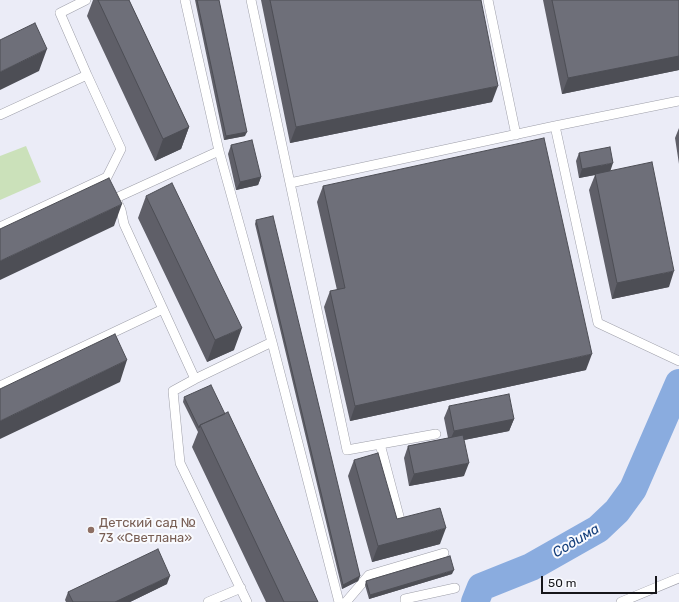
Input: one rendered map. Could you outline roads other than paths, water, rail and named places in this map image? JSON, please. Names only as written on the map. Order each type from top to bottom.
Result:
[{"type":"lane","points":[[86,0],[60,13],[121,149],[111,188],[121,210],[124,224],[195,379]]},
{"type":"lane","points":[[185,0],[218,151],[272,342],[339,602]]},
{"type":"lane","points":[[251,0],[347,450],[436,434]]},
{"type":"lane","points":[[488,0],[516,135]]},
{"type":"lane","points":[[0,115],[87,75]]},
{"type":"lane","points":[[290,183],[679,101]]},
{"type":"lane","points":[[555,126],[598,323],[679,361]]},
{"type":"lane","points":[[0,227],[218,151]]},
{"type":"lane","points":[[0,386],[163,309]]},
{"type":"lane","points":[[248,602],[180,463],[174,391],[195,379],[272,342]]},
{"type":"lane","points":[[380,444],[400,520]]},
{"type":"lane","points":[[346,602],[369,575],[444,553]]},
{"type":"lane","points":[[621,602],[679,578]]},
{"type":"lane","points":[[208,602],[241,588]]},
{"type":"lane","points":[[405,602],[405,599],[455,588]]},
{"type":"waterway","name":"Содима","points":[[475,602],[481,587],[531,567],[598,529],[617,511],[633,489],[679,383]]},
{"type":"place","name":"Детский сад № 73 «Светлана»","points":[[91,530]]}]
